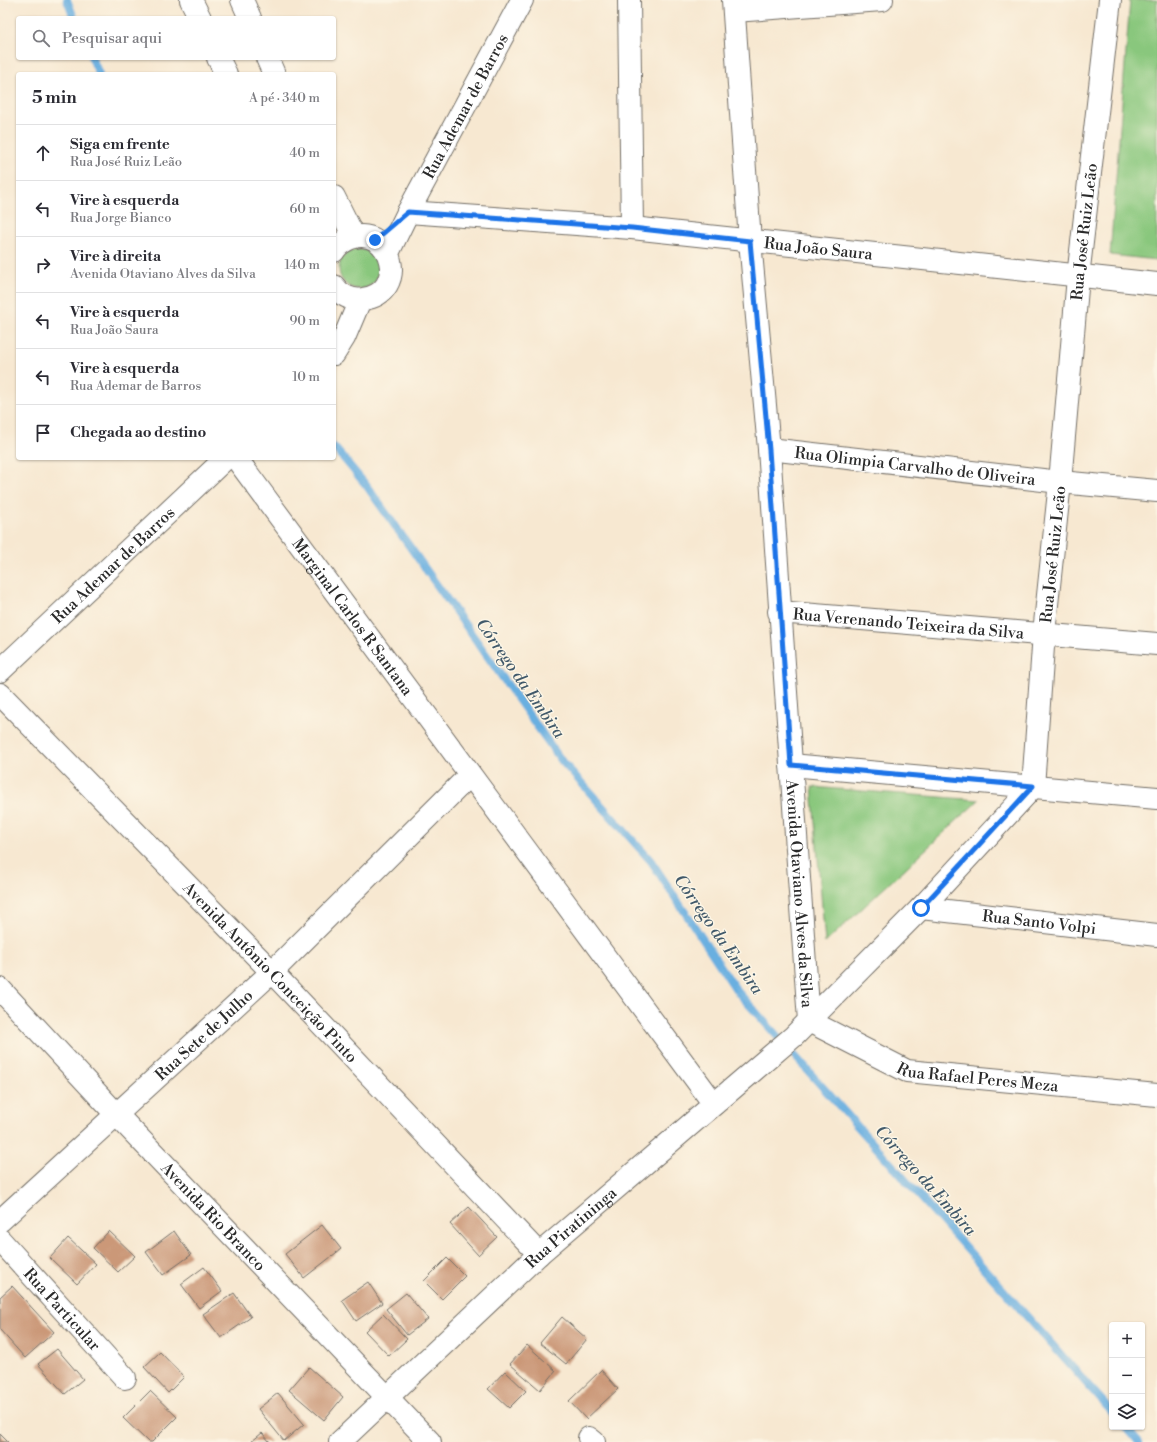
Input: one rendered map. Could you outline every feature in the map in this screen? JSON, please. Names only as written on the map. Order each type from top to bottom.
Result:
[{"type":"street","points":[[191,0],[199,16]]},
{"type":"street","points":[[242,0],[249,16]]},
{"type":"street","name":"Rua Ademar de Barros","points":[[381,247],[408,212],[522,0]]},
{"type":"street","points":[[629,0],[632,228]]},
{"type":"street","points":[[733,6],[882,0]]},
{"type":"street","name":"Rua José Ruiz Leão","points":[[1033,786],[1044,633],[1060,482],[1078,277],[1110,0]]},
{"type":"street","name":"Avenida Otaviano Alves da Silva","points":[[733,6],[750,241],[769,450],[779,612],[809,1020]]},
{"type":"street","points":[[219,60],[225,72]]},
{"type":"street","points":[[268,60],[273,72]]},
{"type":"street","points":[[336,201],[354,237]]},
{"type":"street","name":"Rua João Saura","points":[[408,212],[632,228],[1078,277],[1157,284]]},
{"type":"street","points":[[336,249],[344,241],[361,236],[381,247],[391,271],[385,288],[369,298],[355,304],[344,338],[336,351]]},
{"type":"street","points":[[336,288],[355,304]]},
{"type":"street","name":"Rua Olimpia Carvalho de Oliveira","points":[[769,450],[1060,482],[1157,491]]},
{"type":"street","name":"Rua Ademar de Barros","points":[[0,671],[224,460]]},
{"type":"street","name":"Marginal Carlos R Santana","points":[[237,460],[714,1104]]},
{"type":"street","name":"Rua Verenando Teixeira da Silva","points":[[779,612],[1044,633],[1157,644]]},
{"type":"street","name":"Avenida Antônio Conceição Pinto","points":[[0,694],[272,972],[539,1254]]},
{"type":"street","points":[[791,765],[1157,798]]},
{"type":"street","name":"Rua Sete de Julho","points":[[0,1221],[272,972],[470,775]]},
{"type":"street","points":[[809,1020],[921,908],[1033,786]]},
{"type":"street","name":"Rua Santo Volpi","points":[[921,908],[1157,935]]},
{"type":"street","name":"Avenida Rio Branco","points":[[0,989],[116,1114],[430,1442]]},
{"type":"street","name":"Rua Piratininga","points":[[340,1442],[539,1254],[794,1036],[809,1020]]},
{"type":"street","name":"Rua Rafael Peres Meza","points":[[809,1020],[907,1071],[1157,1094]]},
{"type":"street","name":"Rua Particular","points":[[0,1240],[125,1378]]},
{"type":"green space","points":[[1130,0],[1157,0],[1157,260],[1110,255]]},
{"type":"green space","points":[[359,249],[367,251],[373,255],[377,261],[379,269],[377,277],[373,283],[367,287],[359,289],[351,287],[345,283],[341,277],[339,269],[341,261],[345,255],[351,251]]},
{"type":"green space","points":[[812,787],[979,800],[825,943]]},
{"type":"building","points":[[469,1207],[497,1237],[478,1255],[450,1224]]},
{"type":"building","points":[[322,1225],[341,1249],[304,1278],[285,1254]]},
{"type":"building","points":[[109,1231],[135,1256],[118,1272],[93,1248]]},
{"type":"building","points":[[174,1231],[191,1255],[163,1275],[146,1252]]},
{"type":"building","points":[[68,1238],[96,1264],[77,1284],[50,1258]]},
{"type":"building","points":[[447,1258],[465,1276],[442,1299],[424,1281]]},
{"type":"building","points":[[204,1267],[222,1291],[199,1308],[181,1284]]},
{"type":"building","points":[[368,1282],[382,1303],[356,1321],[342,1300]]},
{"type":"building","points":[[12,1286],[54,1332],[25,1358],[0,1330],[0,1297]]},
{"type":"building","points":[[234,1293],[251,1317],[221,1338],[203,1314]]},
{"type":"building","points":[[406,1293],[428,1319],[407,1335],[386,1309]]},
{"type":"building","points":[[383,1314],[407,1339],[389,1356],[365,1331]]},
{"type":"building","points":[[562,1317],[587,1339],[566,1364],[540,1343]]},
{"type":"building","points":[[527,1345],[556,1371],[540,1390],[510,1364]]},
{"type":"building","points":[[57,1349],[83,1379],[65,1394],[38,1364]]},
{"type":"building","points":[[160,1352],[184,1377],[168,1393],[144,1367]]},
{"type":"building","points":[[309,1367],[343,1397],[324,1420],[289,1390]]},
{"type":"building","points":[[601,1370],[618,1389],[586,1419],[569,1401]]},
{"type":"building","points":[[505,1371],[526,1391],[509,1408],[488,1389]]},
{"type":"building","points":[[150,1391],[177,1417],[152,1442],[148,1442],[123,1418]]},
{"type":"building","points":[[278,1393],[304,1424],[284,1441],[258,1409]]},
{"type":"building","points":[[262,1433],[270,1442],[251,1442]]},
{"type":"building","points":[[0,1434],[8,1442],[0,1442]]},
{"type":"waterway","name":"Córrego da Embira","points":[[67,0],[73,16]]},
{"type":"waterway","name":"Córrego da Embira","points":[[93,60],[98,72]]},
{"type":"waterway","name":"Córrego da Embira","points":[[336,449],[366,485],[561,760],[651,861],[737,991],[1109,1409]]},
{"type":"waterway","name":"Córrego da Embira","points":[[1129,1430],[1139,1442]]},
{"type":"route","points":[[375,240],[408,212],[632,228],[750,241],[769,450],[779,612],[791,765],[1033,786],[921,908]]}]
